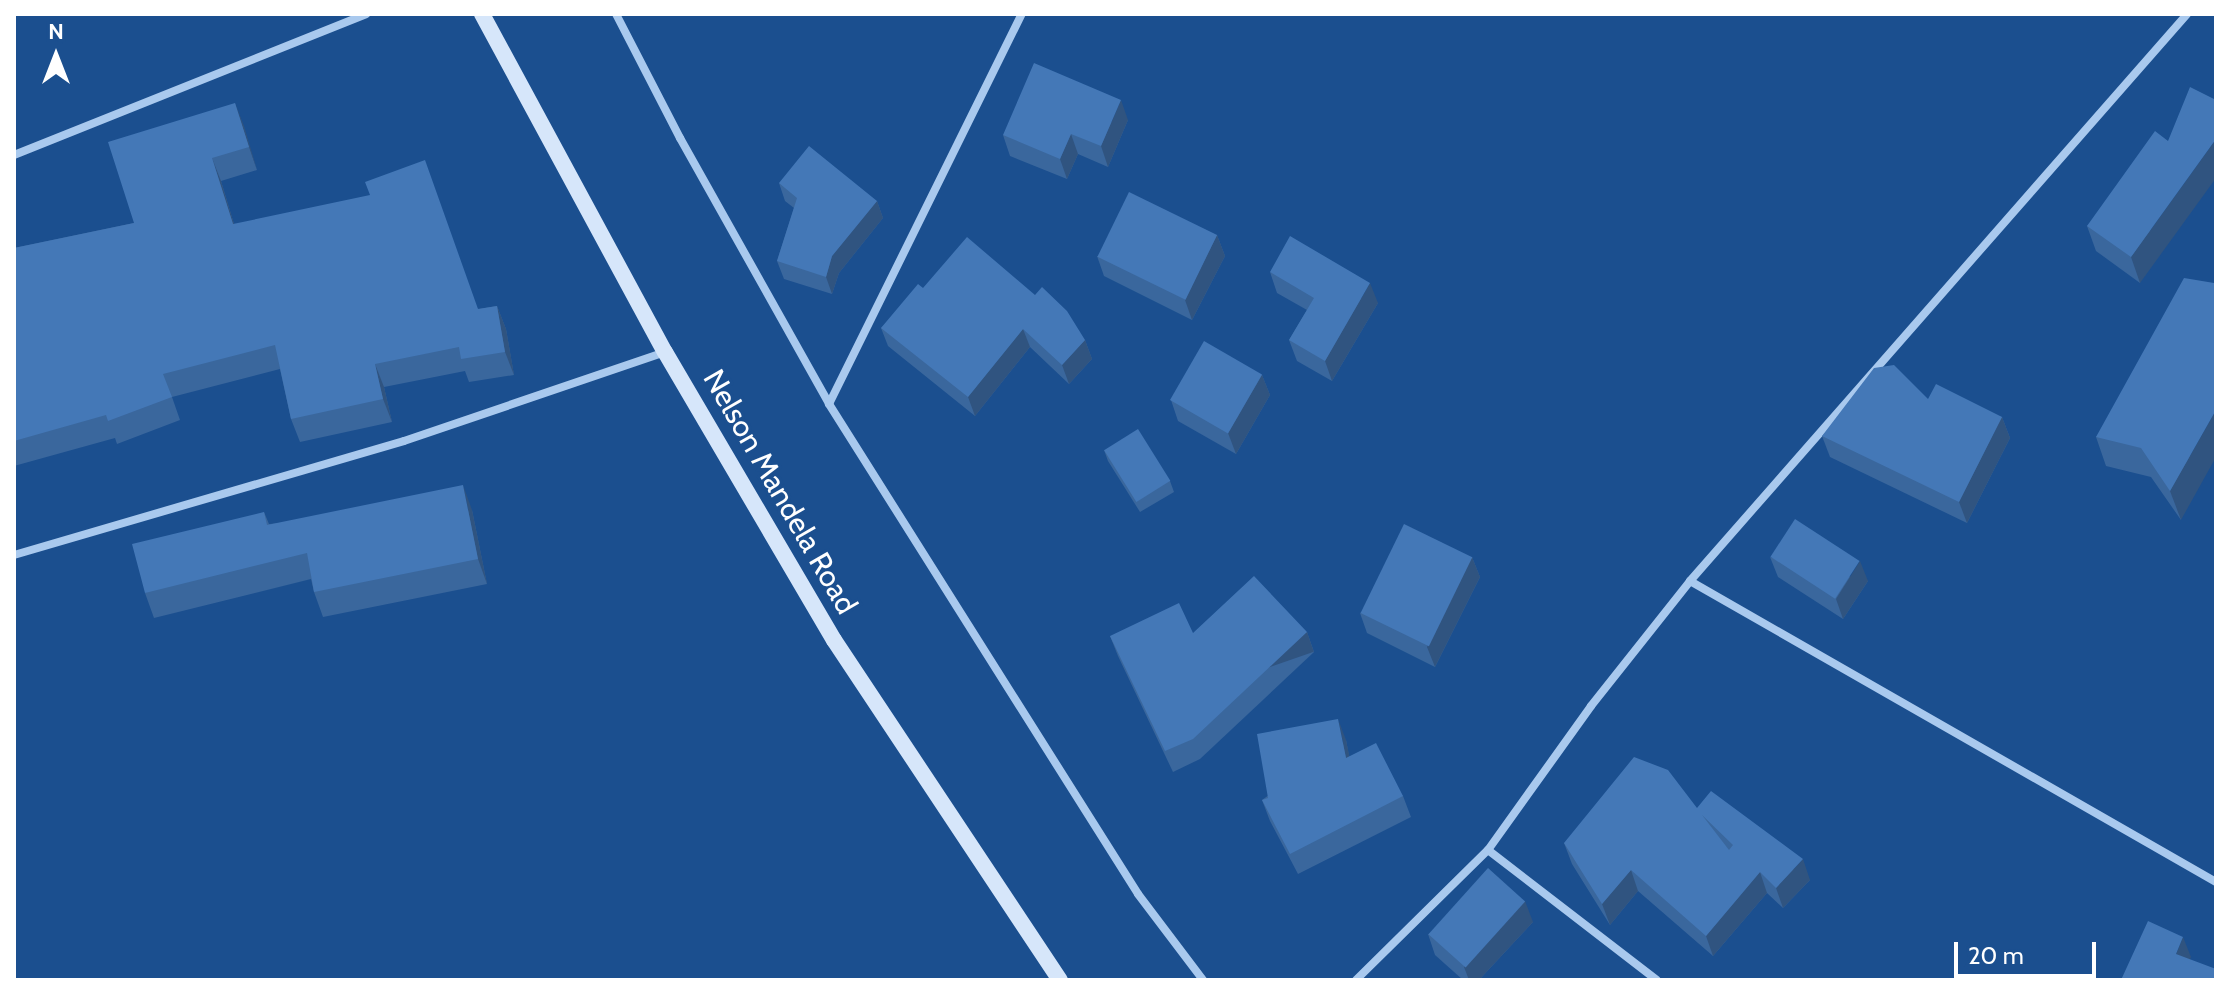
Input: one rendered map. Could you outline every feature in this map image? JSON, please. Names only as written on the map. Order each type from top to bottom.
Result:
[{"type":"main road","name":"Nelson Mandela Road","points":[[482,14],[665,352],[834,640],[1060,980]]},
{"type":"street","points":[[14,155],[366,14]]},
{"type":"street","points":[[616,14],[680,138],[829,404],[1138,894],[1203,980]]},
{"type":"street","points":[[829,404],[1022,14]]},
{"type":"street","points":[[1356,980],[1427,915],[1488,850],[1591,706],[1690,581],[2187,14]]},
{"type":"street","points":[[14,555],[404,441],[665,352]]},
{"type":"street","points":[[1690,581],[2216,882]]},
{"type":"street","points":[[1488,850],[1657,980]]},
{"type":"building","points":[[1034,63],[1121,100],[1101,146],[1071,134],[1060,159],[1003,135]]},
{"type":"building","points":[[2190,87],[2216,100],[2216,139],[2131,257],[2087,226],[2155,131],[2168,141]]},
{"type":"building","points":[[235,103],[249,147],[212,158],[233,224],[370,195],[365,182],[425,160],[478,309],[497,306],[505,352],[461,359],[459,347],[375,364],[383,399],[291,419],[275,345],[163,374],[172,397],[108,421],[106,415],[14,441],[14,248],[134,223],[108,142]]},
{"type":"building","points":[[809,146],[877,201],[832,256],[826,277],[777,261],[797,198],[779,183]]},
{"type":"building","points":[[1129,192],[1217,235],[1186,300],[1097,257]]},
{"type":"building","points":[[1290,236],[1370,283],[1325,361],[1289,340],[1314,298],[1270,272]]},
{"type":"building","points":[[967,237],[1035,295],[1042,287],[1067,311],[1085,340],[1062,365],[1023,329],[968,397],[881,328],[918,284],[923,288]]},
{"type":"building","points":[[2184,278],[2214,283],[2216,280],[2216,410],[2170,491],[2141,448],[2096,437]]},
{"type":"building","points":[[1204,341],[1262,374],[1228,433],[1170,400]]},
{"type":"building","points":[[1894,365],[1928,399],[1936,384],[2002,417],[1959,502],[1822,436],[1874,368]]},
{"type":"building","points":[[1138,429],[1170,481],[1136,502],[1104,450]]},
{"type":"building","points":[[463,485],[478,559],[314,592],[307,553],[145,593],[132,544],[264,512],[267,525]]},
{"type":"building","points":[[1795,519],[1860,561],[1835,599],[1770,557]]},
{"type":"building","points":[[1404,524],[1472,557],[1429,646],[1361,613]]},
{"type":"building","points":[[1254,576],[1307,632],[1193,739],[1165,751],[1110,636],[1179,603],[1193,633]]},
{"type":"building","points":[[1338,719],[1346,758],[1376,743],[1403,796],[1290,854],[1262,800],[1268,798],[1257,734]]},
{"type":"building","points":[[1634,757],[1668,770],[1697,808],[1711,791],[1803,859],[1776,888],[1760,872],[1706,936],[1631,870],[1602,904],[1564,843]],"holes":[[[1702,815],[1733,845],[1729,850]]]},
{"type":"building","points":[[1488,868],[1525,901],[1466,968],[1428,934]]},
{"type":"building","points":[[2148,921],[2183,937],[2176,954],[2216,969],[2216,980],[2121,980]]}]
